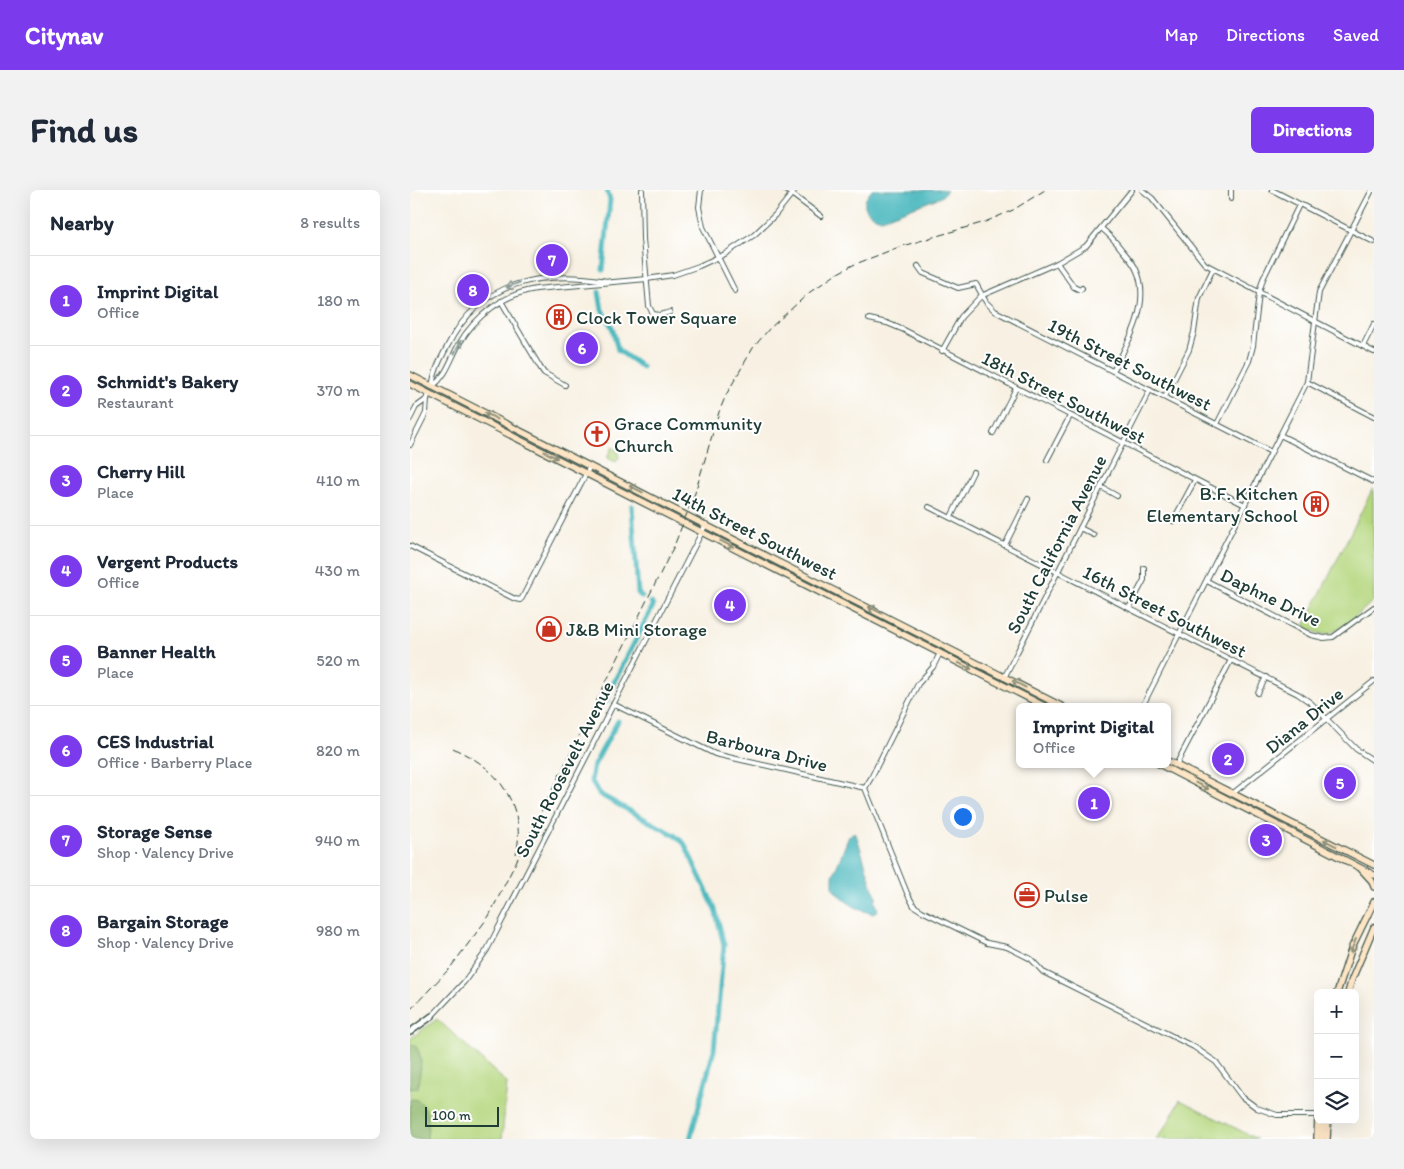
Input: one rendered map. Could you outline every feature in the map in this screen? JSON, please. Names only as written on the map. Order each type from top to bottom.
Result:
[{"type":"main road","name":"14th Street Southwest","points":[[410,375],[1005,676],[1055,703]]},
{"type":"main road","name":"14th Street Southwest","points":[[410,384],[428,396],[702,532],[1038,703]]},
{"type":"main road","points":[[1171,762],[1374,863]]},
{"type":"main road","points":[[1167,768],[1374,874]]},
{"type":"main road","points":[[1359,867],[1372,881],[1374,887]]},
{"type":"main road","points":[[1338,989],[1352,947],[1374,902]]},
{"type":"main road","points":[[1349,989],[1374,927]]},
{"type":"main road","points":[[1316,1139],[1317,1124]]},
{"type":"main road","points":[[1322,1139],[1323,1124]]},
{"type":"main road","points":[[1327,1139],[1328,1124]]},
{"type":"street","points":[[642,190],[649,306],[653,314],[660,316],[670,312]]},
{"type":"street","points":[[701,190],[699,207],[706,237],[735,291]]},
{"type":"street","points":[[786,190],[793,192],[821,216]]},
{"type":"street","points":[[942,351],[961,317],[981,296],[1057,263],[1086,246],[1132,190]]},
{"type":"street","points":[[1142,190],[1152,198],[1200,258],[1213,269],[1374,352]]},
{"type":"street","points":[[1231,199],[1232,190]]},
{"type":"street","points":[[1272,190],[1374,242]]},
{"type":"street","points":[[1144,703],[1307,382],[1319,292],[1372,190]]},
{"type":"street","points":[[432,387],[442,379],[459,344],[469,329],[501,301],[528,290],[647,279],[673,275],[699,266],[718,258],[742,244],[762,227],[793,192]]},
{"type":"street","points":[[1216,424],[1249,361],[1253,346],[1259,293],[1267,268],[1299,205]]},
{"type":"street","points":[[1101,228],[1113,238],[1131,261],[1137,271],[1140,285],[1138,313],[1134,331],[1113,371]]},
{"type":"street","points":[[1057,263],[1074,287],[1080,290],[1082,288]]},
{"type":"street","name":"19th Street Southwest","points":[[918,266],[923,273],[958,288],[976,284],[981,296],[995,311],[1271,452]]},
{"type":"street","points":[[1165,397],[1189,350],[1194,332],[1199,298],[1213,269]]},
{"type":"street","points":[[410,445],[426,413],[433,374],[467,315],[494,294],[514,284],[540,278],[562,277],[613,281]]},
{"type":"street","points":[[501,301],[540,368],[544,373],[565,385]]},
{"type":"street","name":"18th Street Southwest","points":[[869,318],[904,330],[1245,505]]},
{"type":"street","points":[[1363,346],[1374,324]]},
{"type":"street","points":[[1307,382],[1374,417]]},
{"type":"street","points":[[993,433],[1016,388]]},
{"type":"street","name":"South California Avenue","points":[[1001,684],[1150,390]]},
{"type":"street","points":[[410,419],[416,407],[428,396]]},
{"type":"street","points":[[1047,460],[1070,416]]},
{"type":"street","points":[[1280,435],[1374,482]]},
{"type":"street","points":[[410,546],[520,600],[590,466]]},
{"type":"street","points":[[951,517],[973,472]]},
{"type":"street","points":[[1173,521],[1195,480]]},
{"type":"street","points":[[1101,487],[1117,496]]},
{"type":"street","points":[[1004,545],[1028,499]]},
{"type":"street","name":"16th Street Southwest","points":[[929,507],[1305,698],[1356,748],[1374,761]]},
{"type":"street","name":"South Roosevelt Avenue","points":[[432,1016],[464,982],[487,950],[706,524]]},
{"type":"street","points":[[1080,528],[1094,535]]},
{"type":"street","points":[[1129,608],[1144,580],[1144,568]]},
{"type":"street","name":"Daphne Drive","points":[[1207,581],[1311,635],[1324,638],[1337,635],[1374,607]]},
{"type":"street","points":[[944,645],[933,667],[918,684],[865,788],[907,894],[914,906],[987,943],[1007,947],[1030,959],[1043,972],[1194,1047],[1216,1062],[1242,1097],[1257,1108],[1277,1115],[1314,1116]]},
{"type":"street","points":[[1176,765],[1231,660]]},
{"type":"street","points":[[1258,693],[1266,677]]},
{"type":"street","name":"Diana Drive","points":[[1228,799],[1374,681]]},
{"type":"street","name":"Barboura Drive","points":[[613,704],[715,754],[865,788]]},
{"type":"street","points":[[410,1032],[432,1016]]},
{"type":"green space","points":[[612,447],[618,451],[619,458],[616,462],[607,458]]},
{"type":"green space","points":[[1373,488],[1374,600],[1342,627],[1328,634],[1318,633],[1304,626]]},
{"type":"green space","points":[[437,1019],[507,1083],[502,1139],[410,1139],[410,1039]]},
{"type":"green space","points":[[413,1044],[421,1058],[421,1064],[418,1088],[410,1089],[410,1045]]},
{"type":"green space","points":[[414,1099],[423,1105],[426,1110],[428,1122],[427,1139],[410,1139],[410,1100]]},
{"type":"green space","points":[[1180,1100],[1257,1139],[1156,1139],[1167,1125]]},
{"type":"water","points":[[872,190],[947,190],[941,197],[882,219],[873,216],[866,208],[865,200]]},
{"type":"water","points":[[854,832],[877,896],[875,901],[878,910],[874,914],[852,905],[833,889],[833,876],[849,836]]},
{"type":"waterway","points":[[603,270],[610,200],[607,190]]},
{"type":"waterway","points":[[599,292],[602,310],[612,327],[618,350],[642,367]]},
{"type":"waterway","points":[[632,506],[638,593],[642,597]]},
{"type":"waterway","points":[[607,701],[607,696],[653,606],[651,602]]},
{"type":"waterway","points":[[618,721],[594,765],[591,780],[599,794],[674,835],[684,843],[715,909],[724,945],[714,1050],[690,1139]]},
{"type":"railway","points":[[410,1010],[450,968],[489,916],[674,546],[695,493],[719,412],[726,395],[753,348],[769,329],[810,292],[838,273],[899,247],[985,222],[1013,210],[1045,190]]},
{"type":"railway","points":[[453,748],[486,768],[495,776],[509,796],[517,818],[518,842],[516,854]]},
{"type":"place","name":"Storage Sense","points":[[552,260]]},
{"type":"place","name":"Bargain Storage","points":[[473,290]]},
{"type":"place","name":"Clock Tower Square","points":[[559,317]]},
{"type":"place","name":"CES Industrial","points":[[582,348]]},
{"type":"place","name":"Grace Community Church","points":[[597,434]]},
{"type":"place","name":"B.F. Kitchen Elementary School","points":[[1316,504]]},
{"type":"place","name":"Vergent Products","points":[[730,605]]},
{"type":"place","name":"J&B Mini Storage","points":[[549,629]]},
{"type":"place","name":"Schmidt's Bakery","points":[[1228,759]]},
{"type":"place","name":"Banner Health","points":[[1340,783]]},
{"type":"place","name":"Imprint Digital","points":[[1094,803]]},
{"type":"place","name":"Cherry Hill","points":[[1266,840]]},
{"type":"place","name":"Pulse","points":[[1027,895]]}]
